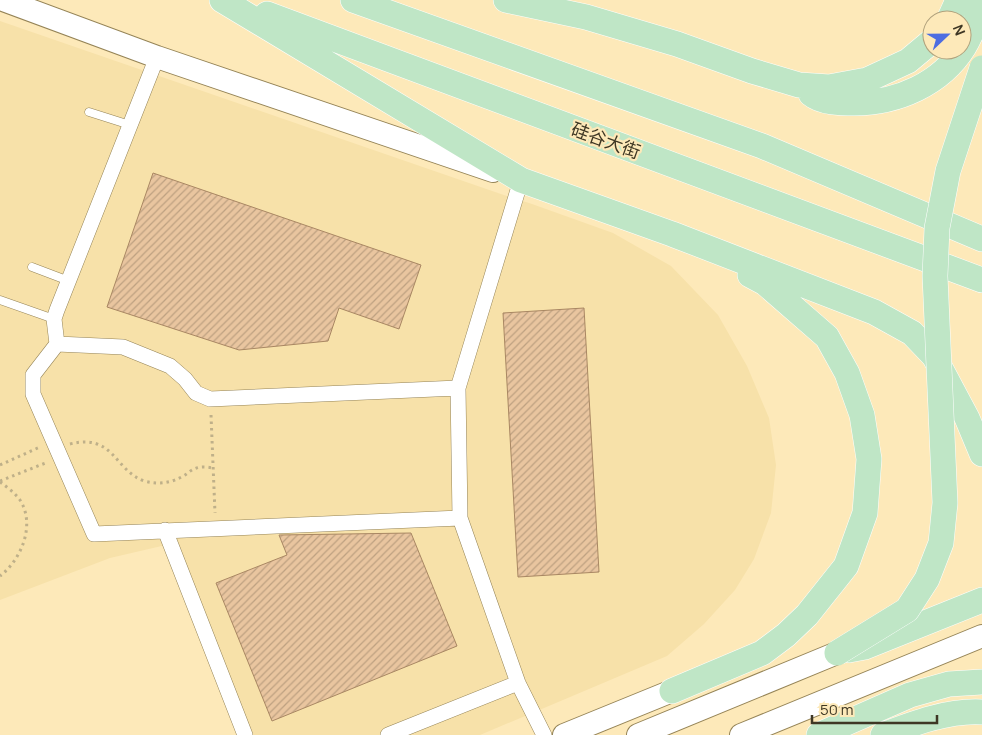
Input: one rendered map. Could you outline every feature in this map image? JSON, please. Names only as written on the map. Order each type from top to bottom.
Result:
[{"type":"main road","points":[[3,0],[157,57],[521,180],[672,234],[874,312],[912,333],[934,356],[968,418],[982,454]]},
{"type":"main road","points":[[222,0],[521,180]]},
{"type":"main road","name":"硅谷大街","points":[[230,0],[982,280]]},
{"type":"main road","points":[[353,0],[762,146],[982,239]]},
{"type":"main road","points":[[506,0],[586,16],[799,85],[829,87],[867,80],[908,61],[922,49]]},
{"type":"main road","points":[[799,85],[815,98],[836,102],[868,103],[896,97],[923,85],[941,72],[957,56],[972,32],[982,4]]},
{"type":"main road","points":[[638,735],[837,653],[907,610],[927,579],[941,543],[945,503],[935,276],[937,228],[948,171],[982,68]]},
{"type":"main road","points":[[564,735],[762,653],[786,635],[807,615],[846,566],[865,513],[869,459],[862,415],[847,373],[826,338],[765,283],[672,234]]},
{"type":"main road","points":[[837,653],[865,647],[982,600]]},
{"type":"main road","points":[[741,735],[982,636]]},
{"type":"main road","points":[[819,735],[910,695],[949,684],[982,682]]},
{"type":"main road","points":[[883,735],[939,717],[982,712]]},
{"type":"street","points":[[157,57],[54,319],[57,344],[33,375],[33,394],[94,534],[460,518]]},
{"type":"street","points":[[521,180],[458,388],[460,518],[518,683],[544,735]]},
{"type":"street","points":[[57,344],[124,347],[170,366],[185,379],[196,393],[210,399],[458,388]]},
{"type":"street","points":[[165,530],[245,735]]},
{"type":"street","points":[[388,735],[518,683]]},
{"type":"lane","points":[[89,112],[130,125]]},
{"type":"lane","points":[[32,267],[69,281]]},
{"type":"lane","points":[[0,300],[54,319]]},
{"type":"path","points":[[210,399],[216,528]]},
{"type":"path","points":[[0,466],[78,442],[99,444],[120,461],[136,478],[148,482],[162,484],[173,482],[194,468],[203,466],[213,468]]},
{"type":"path","points":[[0,576],[10,568],[17,558],[27,523],[19,500],[0,482],[56,449]]},
{"type":"shaded area","points":[[0,21],[613,233],[671,266],[718,315],[747,366],[769,418],[776,465],[771,513],[754,559],[735,590],[704,624],[667,656],[480,735],[237,735],[166,545],[110,558],[0,600]]},
{"type":"building","points":[[153,173],[421,265],[399,329],[339,308],[328,341],[239,350],[107,307]]},
{"type":"building","points":[[584,308],[599,572],[518,577],[503,313]]},
{"type":"building","points":[[411,533],[457,646],[272,721],[216,583],[287,555],[279,535]]}]
